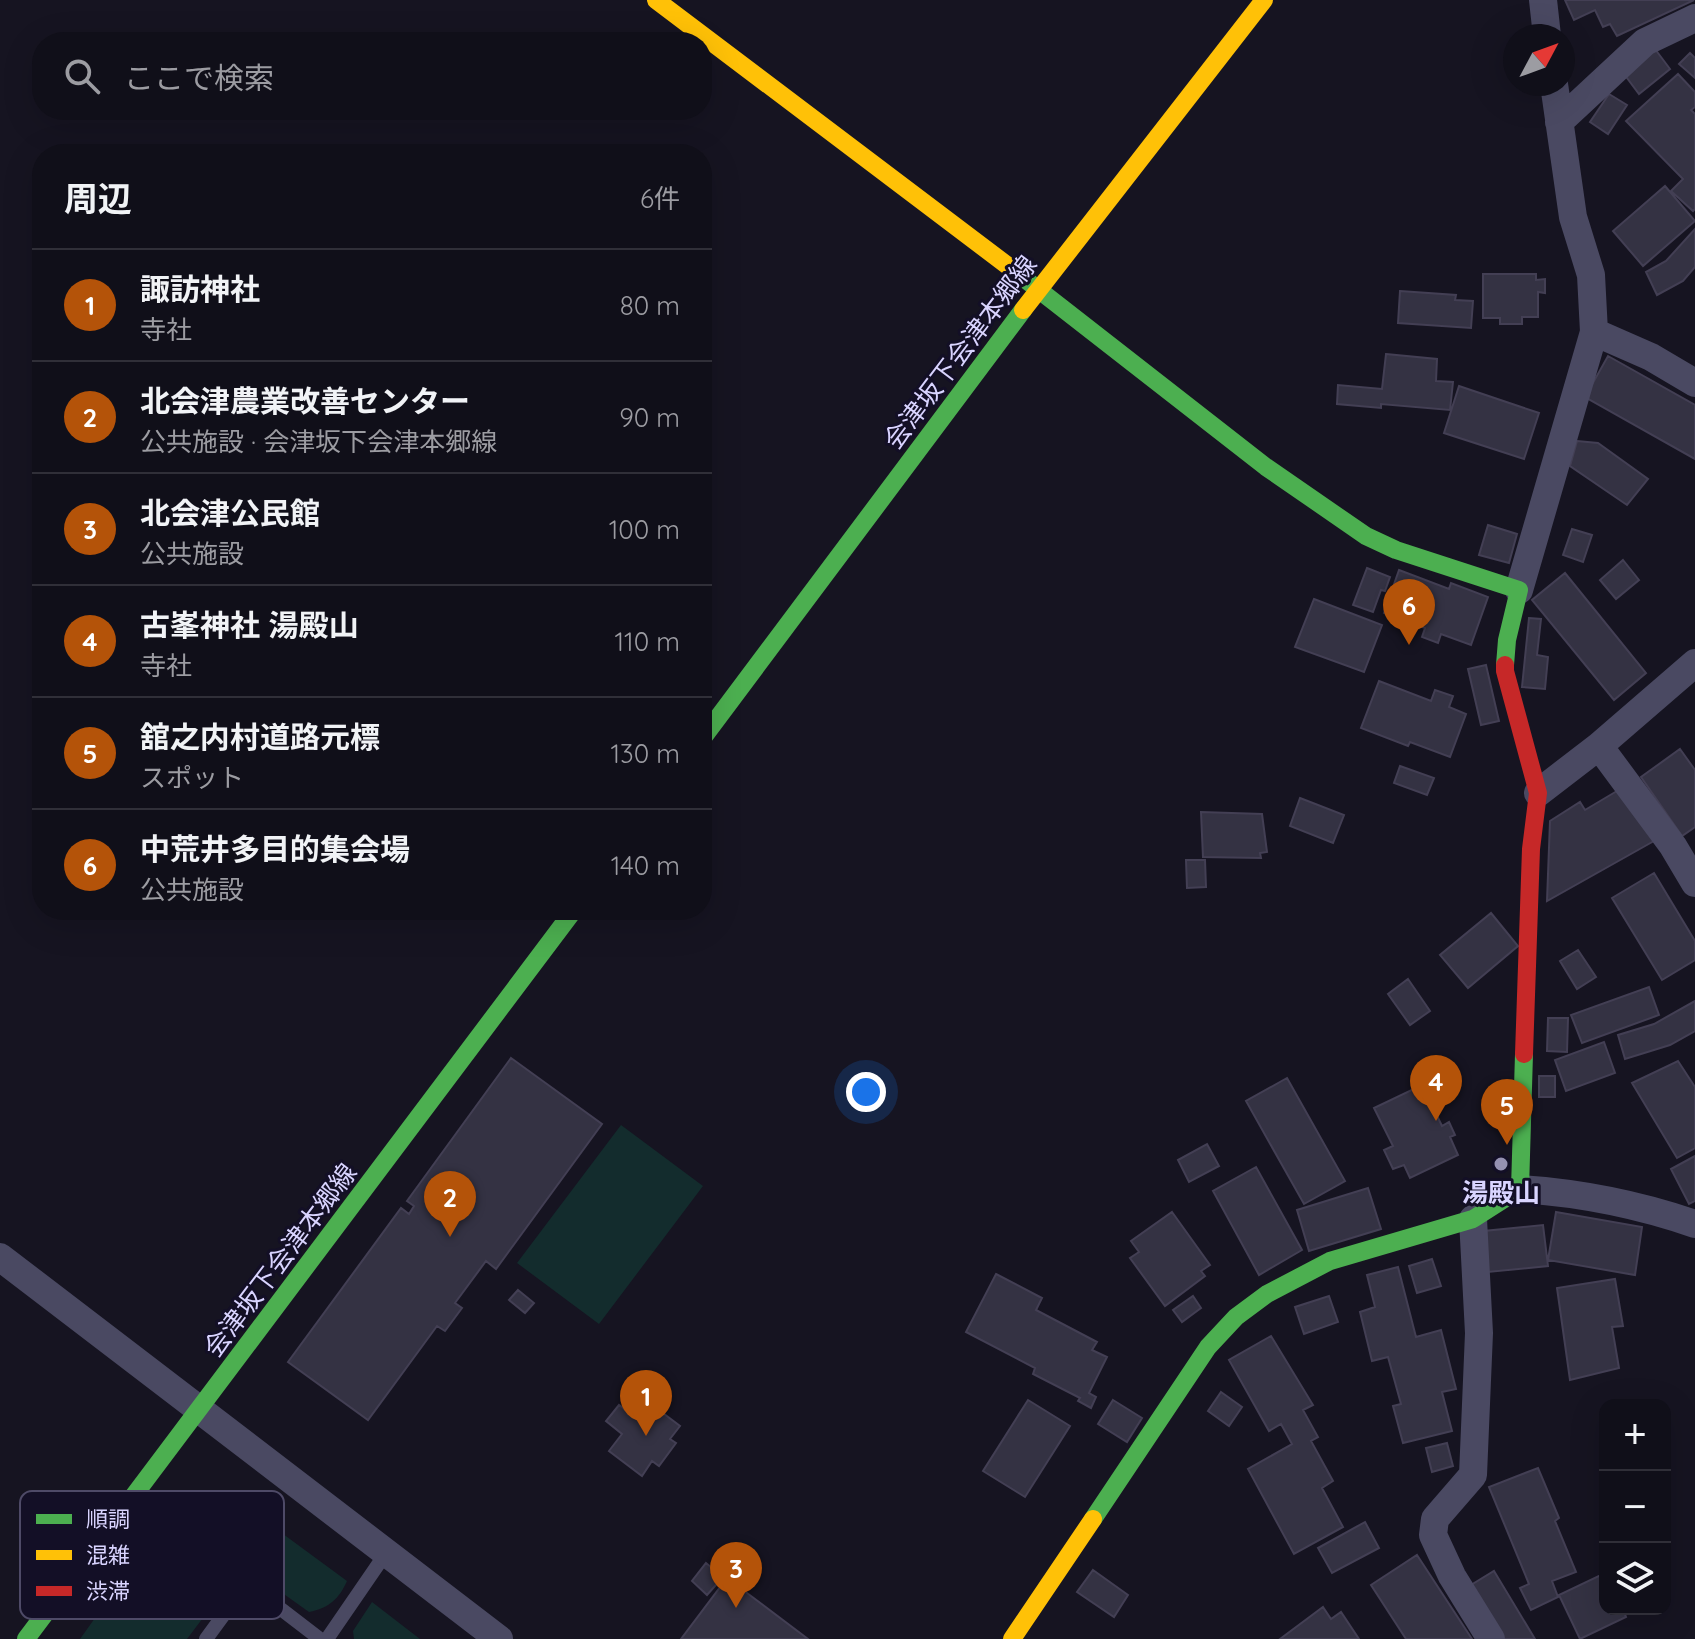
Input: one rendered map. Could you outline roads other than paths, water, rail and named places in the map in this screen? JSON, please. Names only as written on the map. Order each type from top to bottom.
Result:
[{"type":"street","points":[[656,0],[698,32]]},
{"type":"street","name":"会津坂下会津本郷線","points":[[712,726],[1039,289],[1264,0]]},
{"type":"street","points":[[1543,0],[1546,24]]},
{"type":"street","points":[[1559,122],[1645,42],[1695,18]]},
{"type":"street","points":[[712,42],[1039,289],[1266,467],[1366,536],[1396,550],[1519,590]]},
{"type":"street","points":[[1520,1189],[1531,849],[1538,793],[1505,671],[1507,640],[1594,332],[1591,275],[1573,217],[1556,96]]},
{"type":"street","points":[[1594,332],[1651,357],[1695,383]]},
{"type":"street","points":[[1538,793],[1599,746],[1695,663]]},
{"type":"street","points":[[1599,746],[1673,846],[1695,883]]},
{"type":"street","name":"会津坂下会津本郷線","points":[[139,1491],[567,920]]},
{"type":"street","points":[[1012,1639],[1208,1347],[1236,1317],[1267,1294],[1330,1261],[1473,1219],[1520,1189],[1560,1192],[1644,1206],[1695,1224]]},
{"type":"street","points":[[1473,1219],[1479,1333],[1473,1475],[1435,1519],[1433,1535],[1452,1576],[1491,1639]]},
{"type":"street","points":[[0,1257],[499,1639]]},
{"type":"street","name":"会津坂下会津本郷線","points":[[26,1639],[41,1619]]},
{"type":"lane","points":[[327,1639],[386,1553]]},
{"type":"lane","points":[[284,1611],[320,1639]]},
{"type":"lane","points":[[206,1639],[221,1619]]},
{"type":"place","name":"中荒井多目的集会場","points":[[1409,645]]},
{"type":"place","name":"古峯神社 湯殿山","points":[[1436,1121]]},
{"type":"place","name":"舘之内村道路元標","points":[[1507,1145]]},
{"type":"place","name":"湯殿山","points":[[1501,1164]]},
{"type":"place","name":"北会津農業改善センター","points":[[450,1237]]},
{"type":"place","name":"諏訪神社","points":[[646,1436]]},
{"type":"place","name":"北会津公民館","points":[[736,1608]]}]
